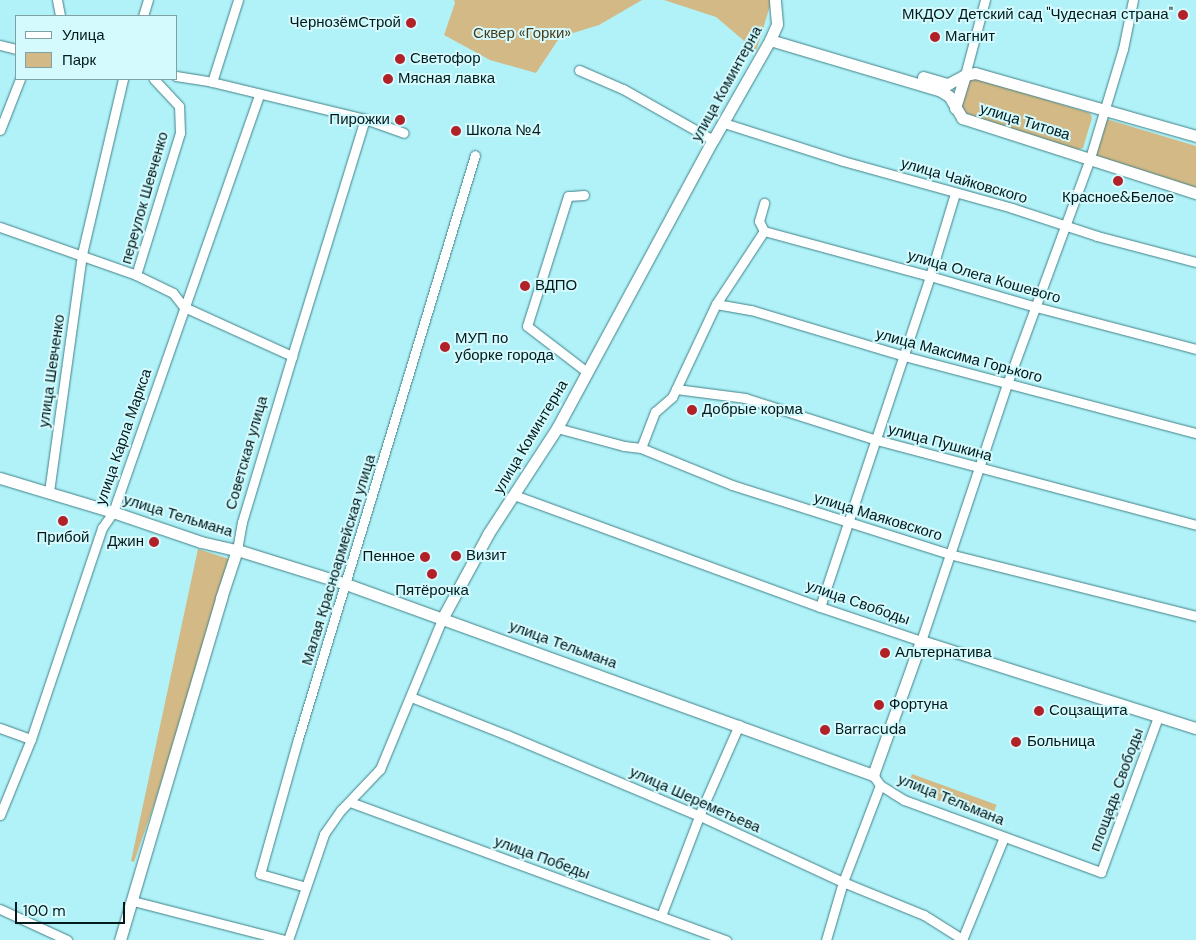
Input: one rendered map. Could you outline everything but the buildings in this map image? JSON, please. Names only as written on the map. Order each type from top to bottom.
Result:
[{"type":"street","points":[[57,0],[60,15]]},
{"type":"street","points":[[143,15],[148,0]]},
{"type":"street","points":[[212,82],[238,0]]},
{"type":"street","points":[[955,108],[970,74],[969,61],[985,0]]},
{"type":"street","points":[[874,775],[1007,384],[1036,307],[1063,226],[1090,158],[1123,49],[1133,0]]},
{"type":"street","name":"улица Коминтерна","points":[[306,887],[324,834],[380,769],[443,617],[488,534],[557,428],[713,140],[724,124],[772,36],[777,24],[778,2]]},
{"type":"street","points":[[772,36],[948,84],[970,74],[1196,136]]},
{"type":"street","name":"улица Титова","points":[[772,36],[942,91],[948,96],[962,118],[1196,193]]},
{"type":"street","points":[[0,46],[15,49]]},
{"type":"street","points":[[579,70],[623,90],[713,140]]},
{"type":"street","points":[[178,76],[212,82],[365,118],[404,132]]},
{"type":"street","points":[[0,130],[20,80]]},
{"type":"street","name":"улица Шевченко","points":[[49,492],[82,254],[123,80]]},
{"type":"street","name":"переулок Шевченко","points":[[136,275],[180,133],[179,106],[155,80]]},
{"type":"street","name":"улица Карла Маркса","points":[[0,815],[31,739],[102,528],[113,512],[259,94]]},
{"type":"street","name":"Советская улица","points":[[120,940],[133,902],[221,598],[237,550],[242,522],[365,118]]},
{"type":"street","name":"улица Чайковского","points":[[724,124],[955,193],[1012,208],[1063,226],[1196,262]]},
{"type":"street","name":"Малая Красноармейская улица","points":[[306,887],[260,874],[298,739],[475,155]]},
{"type":"street","points":[[820,607],[877,440],[955,193]]},
{"type":"street","points":[[584,195],[568,196],[526,326],[586,372]]},
{"type":"street","points":[[641,448],[655,412],[672,396],[676,389],[716,304],[764,231],[759,221],[764,203]]},
{"type":"street","points":[[0,227],[82,254],[136,275],[173,293],[184,306],[292,356]]},
{"type":"street","name":"улица Олега Кошевого","points":[[764,231],[1036,307],[1196,349]]},
{"type":"street","name":"улица Максима Горького","points":[[716,304],[752,310],[904,356],[1196,433]]},
{"type":"street","name":"улица Пушкина","points":[[676,389],[745,398],[877,440],[1196,525]]},
{"type":"street","name":"улица Маяковского","points":[[557,428],[624,446],[641,448],[732,485],[949,554],[1196,616]]},
{"type":"street","name":"улица Тельмана","points":[[0,478],[113,512],[200,542],[237,550],[346,584],[443,617],[874,775],[880,785],[904,800],[1101,872]]},
{"type":"street","name":"улица Свободы","points":[[514,495],[820,607],[1196,728]]},
{"type":"street","name":"улица Шереметьева","points":[[411,697],[508,735],[700,816],[843,882],[924,915],[962,940]]},
{"type":"street","name":"площадь Свободы","points":[[1101,872],[1158,717]]},
{"type":"street","points":[[661,916],[700,816],[739,725]]},
{"type":"street","points":[[0,728],[31,739]]},
{"type":"street","points":[[826,940],[843,882],[880,785]]},
{"type":"street","name":"улица Победы","points":[[350,802],[726,940]]},
{"type":"street","points":[[962,940],[1004,837]]},
{"type":"street","points":[[133,902],[287,940],[306,887]]},
{"type":"street","points":[[0,909],[67,940]]},
{"type":"green space","name":"Сквер «Горки»","points":[[454,0],[642,0],[599,25],[560,37],[536,73],[490,60],[444,35],[455,3]]},
{"type":"green space","points":[[664,0],[770,0],[771,3],[756,51],[716,17]]},
{"type":"green space","points":[[972,77],[1090,113],[1092,118],[1083,148],[1073,151],[960,111],[964,80]]},
{"type":"green space","points":[[1106,119],[1196,146],[1196,190],[1097,160],[1094,152]]},
{"type":"green space","points":[[198,549],[229,559],[156,799],[134,862],[131,861]]},
{"type":"green space","points":[[912,774],[997,805],[991,820],[907,789]]},
{"type":"place","name":"МКДОУ Детский сад \"Чудесная страна\"","points":[[1183,15]]},
{"type":"place","name":"ЧернозёмСтрой","points":[[411,23]]},
{"type":"place","name":"Магнит","points":[[935,37]]},
{"type":"place","name":"Светофор","points":[[400,59]]},
{"type":"place","name":"Мясная лавка","points":[[388,79]]},
{"type":"place","name":"Пирожки","points":[[400,120]]},
{"type":"place","name":"Школа №4","points":[[456,131]]},
{"type":"place","name":"Красное&Белое","points":[[1118,181]]},
{"type":"place","name":"ВДПО","points":[[525,286]]},
{"type":"place","name":"МУП по уборке города","points":[[445,347]]},
{"type":"place","name":"Добрые корма","points":[[692,410]]},
{"type":"place","name":"Прибой","points":[[63,521]]},
{"type":"place","name":"Джин","points":[[154,542]]},
{"type":"place","name":"Визит","points":[[456,556]]},
{"type":"place","name":"Пенное","points":[[425,557]]},
{"type":"place","name":"Пятёрочка","points":[[432,574]]},
{"type":"place","name":"Альтернатива","points":[[885,653]]},
{"type":"place","name":"Фортуна","points":[[879,705]]},
{"type":"place","name":"Соцзащита","points":[[1039,711]]},
{"type":"place","name":"Barracuda","points":[[825,730]]},
{"type":"place","name":"Больница","points":[[1016,742]]}]
